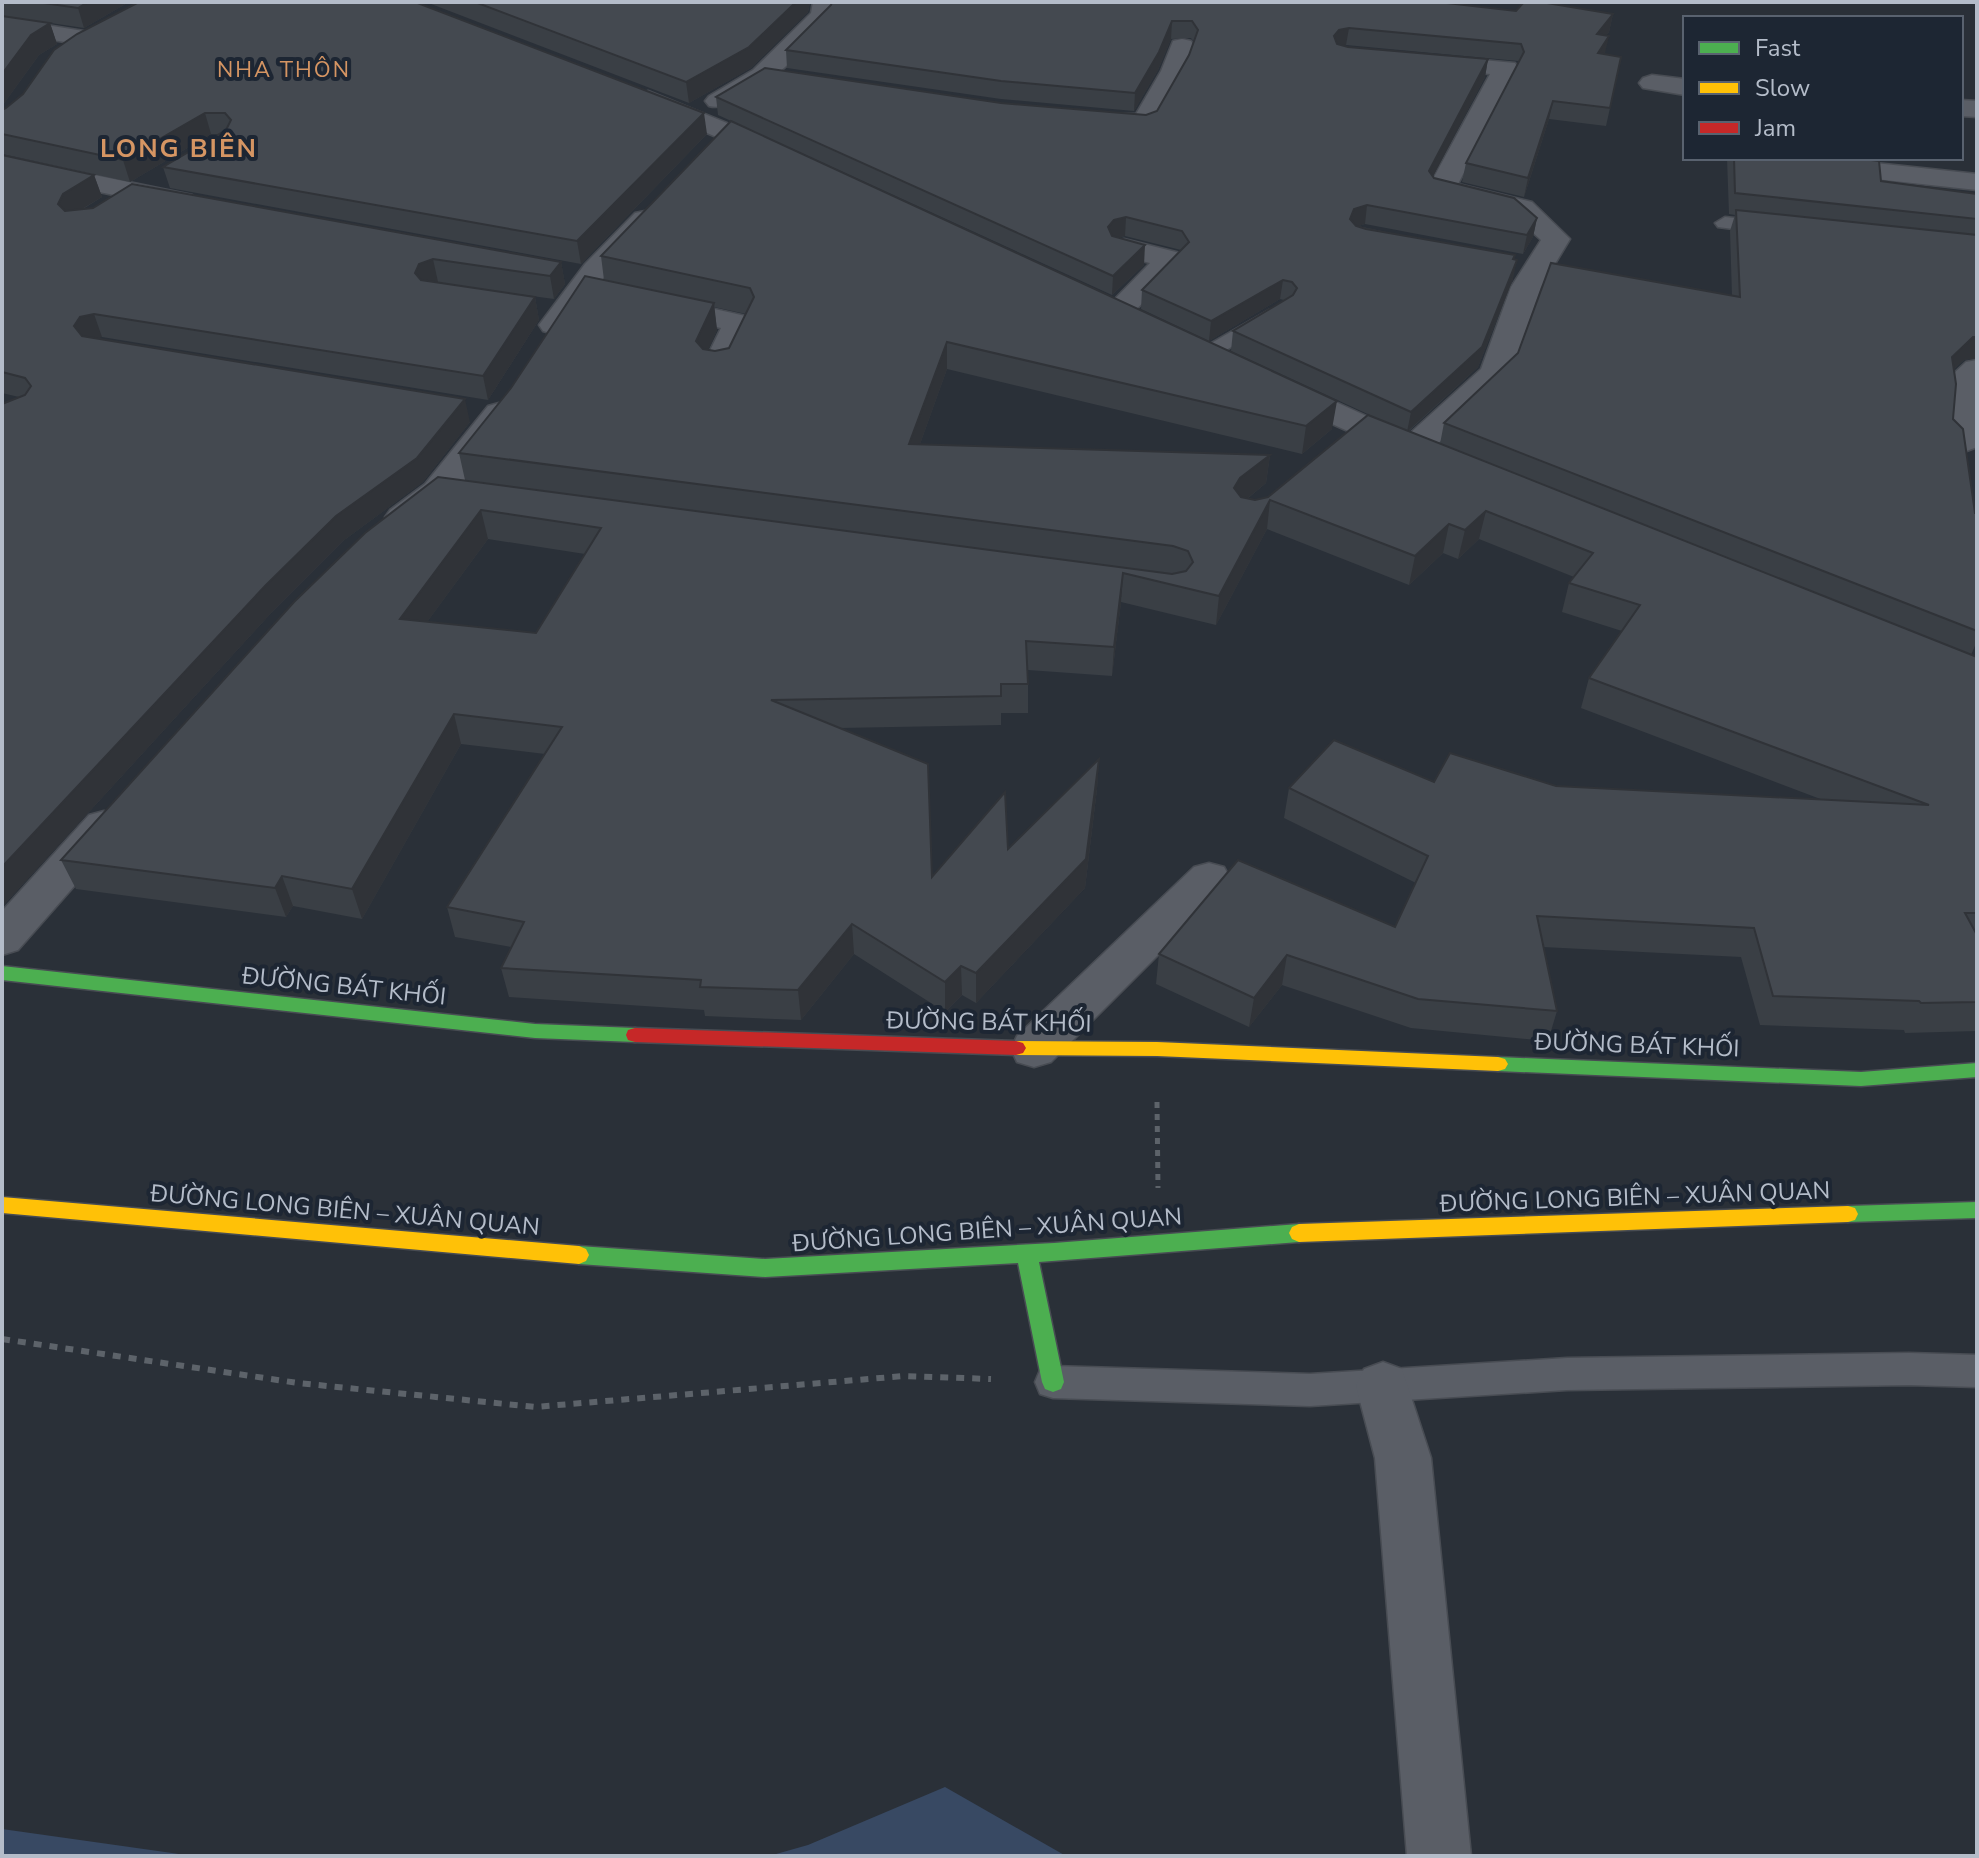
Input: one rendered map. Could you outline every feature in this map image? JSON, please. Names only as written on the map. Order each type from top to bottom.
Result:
[{"type":"main road","name":"ĐƯỜNG BÁT KHỐI","points":[[2,973],[535,1031],[1034,1049],[1157,1049],[1861,1079],[1977,1070]]},
{"type":"main road","points":[[28,1187],[79,1210]]},
{"type":"main road","name":"ĐƯỜNG LONG BIÊN – XUÂN QUAN","points":[[2,1205],[473,1248],[765,1268],[1326,1231],[1977,1210]]},
{"type":"main road","points":[[1027,1253],[1053,1382]]},
{"type":"street","points":[[692,115],[762,75],[822,15],[825,2]]},
{"type":"street","points":[[63,54],[114,24]]},
{"type":"street","points":[[2,25],[90,39]]},
{"type":"street","points":[[1075,117],[1144,122],[1173,71],[1182,46]]},
{"type":"street","points":[[1404,60],[1506,68],[1442,188],[1522,208],[1556,239],[1526,287],[1495,373],[1412,450]]},
{"type":"street","points":[[762,75],[792,79]]},
{"type":"street","points":[[1652,83],[1683,87]]},
{"type":"street","points":[[618,87],[692,115],[719,142],[801,165]]},
{"type":"street","points":[[1773,160],[1977,182]]},
{"type":"street","points":[[2,164],[132,193],[204,205]]},
{"type":"street","points":[[107,208],[170,171]]},
{"type":"street","points":[[539,350],[579,293],[667,195]]},
{"type":"street","points":[[1089,299],[1130,318],[1170,259],[1124,248]]},
{"type":"street","points":[[1509,262],[1538,268]]},
{"type":"street","points":[[579,293],[739,323],[718,367]]},
{"type":"street","points":[[1192,347],[1233,366]]},
{"type":"street","points":[[1964,442],[1969,374],[1977,369]]},
{"type":"street","points":[[1261,379],[1348,436],[1412,450],[1441,461]]},
{"type":"street","points":[[380,534],[452,493],[494,404]]},
{"type":"street","points":[[2,939],[129,798]]},
{"type":"street","points":[[1034,1049],[1209,878]]},
{"type":"street","points":[[1383,1386],[1403,1458],[1439,1856]]},
{"type":"lane","points":[[1725,223],[1786,229]]},
{"type":"lane","points":[[1192,347],[1282,308]]},
{"type":"lane","points":[[1053,1382],[1310,1390],[1583,1374],[1909,1369],[1977,1371]]},
{"type":"path","points":[[1157,1049],[1159,1199]]},
{"type":"path","points":[[2,1339],[298,1383],[535,1407],[904,1376],[1053,1382]]},
{"type":"water","points":[[945,1787],[1066,1856],[769,1856],[808,1845]]},
{"type":"water","points":[[2,1829],[172,1853],[192,1856],[2,1856]]},
{"type":"building","points":[[37,2],[88,2],[78,8]]},
{"type":"building","points":[[139,2],[415,2],[704,113],[577,241],[163,167],[226,130],[231,120],[225,113],[205,113],[123,160],[2,134],[2,110],[23,94],[54,50],[77,34]]},
{"type":"building","points":[[475,2],[796,2],[749,47],[686,82]]},
{"type":"building","points":[[832,2],[1438,2],[1516,11],[1524,2],[1541,2],[1613,14],[1597,34],[1609,36],[1598,53],[1621,57],[1610,108],[1553,101],[1528,178],[1466,163],[1524,52],[1521,44],[1349,28],[1339,30],[1334,36],[1337,44],[1348,47],[1488,59],[1429,171],[1434,178],[1514,198],[1537,218],[1527,235],[1367,205],[1354,209],[1350,219],[1356,226],[1515,255],[1513,259],[1517,260],[1482,347],[1411,412],[1233,331],[1293,295],[1297,288],[1292,282],[1283,280],[1211,321],[1142,290],[1189,242],[1182,231],[1126,217],[1114,220],[1108,227],[1112,236],[1145,245],[1113,276],[716,97],[765,68],[1001,103],[1146,115],[1157,111],[1189,55],[1198,30],[1192,21],[1172,21],[1159,52],[1135,93],[1001,81],[786,50]]},
{"type":"building","points":[[2,16],[50,23],[31,35],[2,74]]},
{"type":"building","points":[[731,121],[1337,401],[1306,426],[947,342],[909,444],[1270,455],[1240,478],[1234,488],[1241,497],[1255,500],[1268,497],[1368,415],[1977,657],[1977,913],[1965,913],[1977,935],[1977,1002],[1921,1003],[1773,996],[1754,928],[1537,916],[1557,1011],[1418,999],[1287,955],[1254,998],[1159,954],[1238,860],[1395,927],[1428,856],[1289,788],[1334,740],[1434,782],[1450,753],[1556,786],[1929,805],[1589,678],[1640,605],[1569,583],[1593,553],[1486,511],[1465,530],[1449,524],[1415,556],[1270,500],[1219,596],[1123,573],[1114,647],[1026,641],[1028,684],[1001,684],[1001,696],[771,700],[928,764],[932,877],[1005,792],[1008,849],[1099,759],[1086,859],[976,973],[961,966],[945,982],[852,924],[798,990],[700,987],[701,980],[501,968],[524,922],[447,907],[562,727],[454,714],[352,889],[282,876],[275,888],[61,860],[294,602],[365,533],[438,477],[1172,574],[1186,571],[1193,562],[1188,551],[1173,546],[459,453],[511,388],[585,276],[714,303],[696,341],[703,349],[715,351],[729,348],[754,297],[750,288],[601,256]],"holes":[[[481,510],[601,528],[536,633],[400,619]]]},
{"type":"building","points":[[2,155],[94,175],[63,194],[58,204],[65,211],[93,208],[132,184],[561,262],[550,276],[433,259],[419,264],[415,273],[421,280],[535,297],[483,376],[94,314],[80,317],[74,326],[82,336],[465,399],[417,458],[336,516],[265,586],[2,867],[2,404],[25,395],[31,386],[25,378],[2,372]]},
{"type":"building","points":[[1734,160],[1871,160],[1879,161],[1881,181],[1977,194],[1977,219],[1735,193]]},
{"type":"building","points":[[1736,210],[1977,235],[1977,337],[1973,337],[1952,357],[1956,384],[1953,419],[1963,429],[1977,513],[1977,631],[1444,423],[1518,353],[1551,263],[1740,297]]},
{"type":"traffic: fast","points":[[2,973],[535,1031],[635,1035]]},
{"type":"traffic: fast","points":[[1498,1064],[1861,1079],[1977,1070]]},
{"type":"traffic: fast","points":[[1848,1214],[1977,1210]]},
{"type":"traffic: fast","points":[[579,1255],[765,1268],[1054,1252],[1299,1233]]},
{"type":"traffic: fast","points":[[1027,1253],[1053,1382]]},
{"type":"traffic: slow","points":[[1016,1048],[1157,1049],[1498,1064]]},
{"type":"traffic: slow","points":[[2,1205],[579,1255]]},
{"type":"traffic: slow","points":[[1299,1233],[1848,1214]]},
{"type":"traffic: jam","points":[[635,1035],[1016,1048]]},
{"type":"district","name":"NHA THÔN","points":[[284,70]]},
{"type":"district","name":"LONG BIÊN","points":[[179,148]]}]
